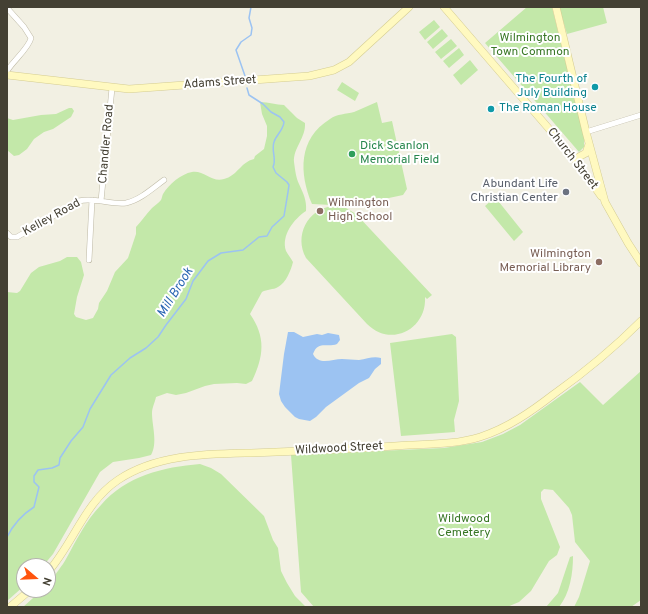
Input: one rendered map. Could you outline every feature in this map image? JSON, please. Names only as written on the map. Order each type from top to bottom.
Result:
[{"type":"street","name":"Adams Street","points":[[7,75],[112,88],[142,89],[309,76],[344,66],[357,56],[409,7]]},
{"type":"street","name":"Church Street","points":[[444,7],[575,159],[605,202]]},
{"type":"street","points":[[556,7],[586,132],[605,202],[641,263]]},
{"type":"street","points":[[7,8],[24,27],[30,38],[27,47],[15,59],[7,71]]},
{"type":"street","name":"Chandler Road","points":[[101,201],[112,88]]},
{"type":"street","points":[[586,132],[641,115]]},
{"type":"street","points":[[575,159],[586,153],[589,142]]},
{"type":"street","name":"Kelley Road","points":[[7,233],[11,237],[17,237],[77,201],[92,200],[117,203],[129,202],[144,195],[164,180]]},
{"type":"street","points":[[89,260],[92,200]]},
{"type":"street","name":"Wildwood Street","points":[[56,561],[97,499],[118,480],[140,468],[163,461],[200,456],[444,443],[479,437],[499,430],[549,398],[603,356],[641,321]]},
{"type":"street","points":[[11,606],[20,598]]},
{"type":"green space","name":"Wilmington Town Common","points":[[527,7],[552,7],[584,137],[584,147],[579,152],[485,43]]},
{"type":"green space","points":[[559,7],[603,7],[607,23],[567,34]]},
{"type":"green space","points":[[434,20],[440,27],[425,40],[419,32]]},
{"type":"green space","points":[[442,29],[448,36],[433,49],[427,42]]},
{"type":"green space","points":[[451,39],[457,46],[441,59],[435,52]]},
{"type":"green space","points":[[459,48],[464,55],[449,68],[443,61]]},
{"type":"green space","points":[[470,60],[478,70],[461,85],[453,75]]},
{"type":"green space","points":[[342,82],[359,93],[355,101],[337,90]]},
{"type":"green space","points":[[260,102],[284,105],[297,118],[305,123],[304,133],[295,152],[294,162],[297,179],[306,203],[306,211],[293,223],[285,239],[286,251],[293,262],[288,276],[278,287],[262,292],[250,314],[259,331],[262,347],[259,363],[252,381],[246,384],[214,384],[186,393],[176,395],[167,393],[156,397],[152,411],[154,445],[151,455],[113,462],[100,472],[50,558],[16,558],[16,593],[7,601],[7,292],[17,293],[20,291],[31,273],[39,267],[60,261],[67,257],[77,257],[81,262],[84,275],[77,297],[74,314],[76,317],[86,320],[93,318],[115,272],[128,258],[136,234],[136,227],[150,210],[160,201],[166,190],[180,177],[192,172],[200,173],[220,180],[224,179],[254,159],[255,156],[264,149],[267,136],[267,126],[262,114]]},
{"type":"green space","name":"Dick Scanlon Memorial Field","points":[[377,102],[382,123],[392,121],[407,189],[403,195],[351,206],[312,204],[305,180],[304,157],[312,136],[320,127],[333,117],[354,112]]},
{"type":"green space","points":[[72,108],[74,111],[71,117],[34,139],[27,149],[19,155],[14,156],[7,150],[7,118],[13,120],[56,114]]},
{"type":"green space","points":[[495,197],[523,232],[514,241],[485,206]]},
{"type":"green space","points":[[333,206],[346,208],[356,214],[432,295],[427,299],[425,297],[424,308],[420,318],[414,326],[406,332],[386,334],[376,331],[367,324],[306,258],[302,241],[302,233],[305,225],[316,212]]},
{"type":"green space","points":[[452,334],[456,337],[459,401],[454,420],[455,432],[401,436],[390,343]]},
{"type":"green space","name":"Wildwood Cemetery","points":[[641,371],[641,600],[631,607],[574,607],[579,597],[590,561],[575,542],[572,515],[569,508],[553,490],[544,489],[541,492],[541,499],[560,547],[557,555],[549,561],[531,591],[519,602],[507,607],[314,607],[301,592],[291,455],[444,448],[482,442],[503,434],[520,425],[580,382],[603,405]]},
{"type":"green space","points":[[200,464],[221,474],[264,516],[273,540],[278,548],[281,571],[295,596],[306,607],[23,607],[33,598],[56,598],[56,574],[86,524],[111,495],[134,480],[146,475],[186,465]]},
{"type":"green space","points":[[573,556],[570,583],[563,602],[559,607],[546,607],[558,593],[570,557]]},
{"type":"water","points":[[288,332],[294,332],[303,337],[328,333],[339,335],[340,340],[337,344],[317,347],[313,354],[319,360],[359,360],[378,357],[381,358],[381,364],[375,369],[369,378],[359,383],[326,407],[316,417],[310,421],[299,419],[285,407],[279,394]]},
{"type":"waterway","name":"Mill Brook","points":[[245,76],[236,50],[241,42],[251,35],[252,28],[249,18],[251,7]]},
{"type":"waterway","name":"Mill Brook","points":[[7,537],[19,520],[34,507],[39,487],[34,482],[34,476],[38,470],[52,468],[59,465],[60,458],[71,441],[83,427],[90,409],[111,375],[130,358],[146,348],[158,337],[186,299],[193,281],[208,261],[221,253],[243,250],[259,237],[267,236],[272,227],[284,216],[289,185],[276,173],[273,167],[273,145],[284,122],[280,117],[249,95],[247,88]]},
{"type":"place","name":"The Fourth of July Building","points":[[595,87]]},
{"type":"place","name":"The Roman House","points":[[491,109]]},
{"type":"place","name":"Dick Scanlon Memorial Field","points":[[352,154]]},
{"type":"place","name":"Abundant Life Christian Center","points":[[566,192]]},
{"type":"place","name":"Wilmington High School","points":[[320,211]]},
{"type":"place","name":"Wilmington Memorial Library","points":[[599,262]]}]
